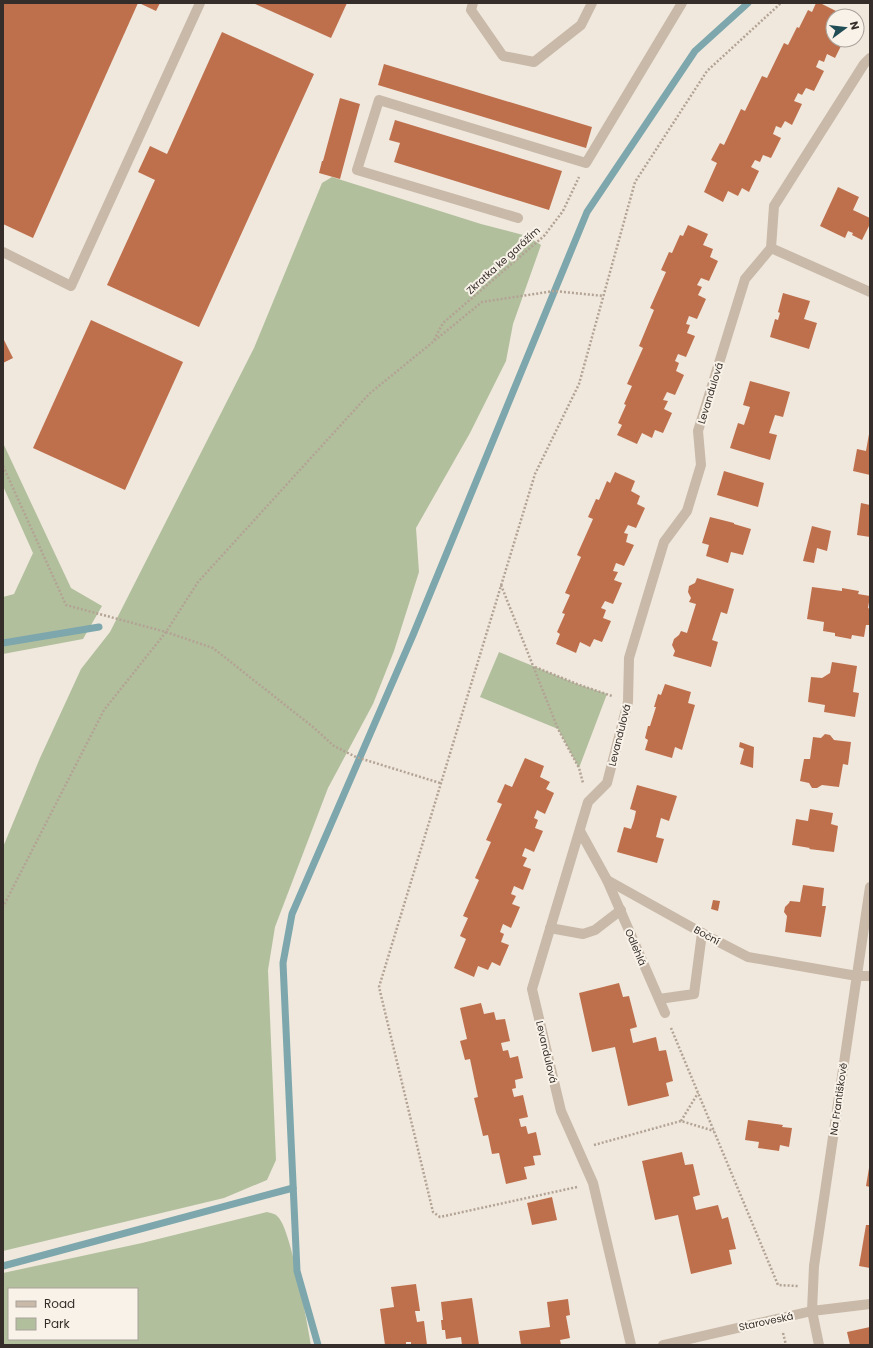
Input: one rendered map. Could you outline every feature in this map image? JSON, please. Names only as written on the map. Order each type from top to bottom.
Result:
[{"type":"street","points":[[3,252],[71,286],[200,3]]},
{"type":"street","points":[[473,3],[471,10],[503,56],[534,62],[582,25],[592,3]]},
{"type":"street","points":[[518,218],[357,170],[379,100],[586,163],[682,3]]},
{"type":"street","points":[[870,58],[864,64],[774,206],[771,248],[870,292]]},
{"type":"street","name":"Levandulová","points":[[631,1345],[593,1183],[561,1111],[532,989],[588,802],[607,783],[628,702],[629,658],[664,542],[687,511],[700,465],[698,431],[745,279],[771,248]]},
{"type":"street","points":[[580,831],[607,880]]},
{"type":"street","name":"Odlehlá","points":[[607,880],[665,1013]]},
{"type":"street","name":"Boční","points":[[607,880],[748,957],[857,976],[870,976]]},
{"type":"street","name":"Na Františkově","points":[[819,1345],[812,1311],[815,1259],[870,887]]},
{"type":"street","points":[[550,928],[583,934],[595,930],[620,910]]},
{"type":"street","points":[[659,999],[694,994],[702,933]]},
{"type":"street","name":"Staroveská","points":[[663,1345],[812,1311],[870,1304]]},
{"type":"path","points":[[593,1183],[440,1217],[433,1212],[379,987],[535,474],[579,384],[635,182],[707,71],[782,3]]},
{"type":"path","name":"Zkratka ke garážím","points":[[433,342],[443,323],[544,236],[563,211],[586,163]]},
{"type":"path","points":[[3,907],[104,710],[166,632],[198,582],[369,394],[482,302],[554,291],[604,296]]},
{"type":"path","points":[[3,466],[66,605],[166,632],[212,648],[313,727],[334,746],[356,757],[440,784]]},
{"type":"path","points":[[501,584],[558,729],[579,768],[588,802]]},
{"type":"path","points":[[534,667],[576,684],[628,702]]},
{"type":"path","points":[[665,1013],[778,1285],[813,1286]]},
{"type":"path","points":[[681,1121],[698,1092]]},
{"type":"path","points":[[578,1149],[681,1121],[714,1131]]},
{"type":"green space","points":[[332,177],[481,224],[527,236],[541,245],[513,324],[506,361],[470,433],[416,528],[419,572],[394,651],[373,704],[328,788],[275,927],[268,970],[276,1160],[267,1180],[224,1198],[3,1251],[3,847],[40,758],[81,669],[110,632],[254,348],[322,183]]},
{"type":"green space","points":[[3,443],[71,588],[102,606],[83,639],[3,654],[3,597],[14,594],[33,553],[3,486]]},
{"type":"green space","points":[[499,652],[577,684],[607,694],[579,768],[558,729],[480,697]]},
{"type":"green space","points":[[267,1212],[278,1217],[283,1225],[288,1239],[311,1345],[3,1345],[3,1273],[142,1243]]},
{"type":"building","points":[[3,3],[138,3],[33,238],[3,224]]},
{"type":"building","points":[[139,3],[160,3],[156,11]]},
{"type":"building","points":[[253,3],[347,3],[331,38]]},
{"type":"building","points":[[816,3],[820,3],[830,8],[825,8],[825,48],[840,48],[835,58],[827,54],[824,62],[819,60],[816,67],[824,71],[814,91],[806,88],[802,95],[798,93],[794,101],[802,104],[792,125],[785,121],[781,128],[776,126],[773,134],[781,138],[771,158],[763,155],[760,162],[755,160],[751,167],[759,171],[749,192],[742,188],[738,196],[728,191],[723,202],[704,192],[717,163],[711,160],[720,143],[724,145],[741,109],[745,111],[762,76],[767,78],[784,43],[788,45],[808,10],[812,12]]},
{"type":"building","points":[[222,32],[314,74],[199,327],[107,285],[155,180],[138,172],[150,146],[167,154]]},
{"type":"building","points":[[384,64],[592,127],[586,148],[378,85]]},
{"type":"building","points":[[340,98],[360,104],[340,179],[319,173]]},
{"type":"building","points":[[395,120],[562,171],[549,210],[394,162],[400,143],[389,140]]},
{"type":"building","points":[[838,187],[859,197],[853,210],[870,218],[870,224],[862,240],[852,235],[853,233],[848,231],[845,238],[820,226]]},
{"type":"building","points":[[688,225],[708,234],[703,245],[713,249],[710,257],[718,261],[709,281],[701,278],[697,285],[702,287],[698,295],[706,299],[697,319],[689,316],[686,324],[690,325],[687,333],[695,336],[686,357],[678,354],[675,361],[679,363],[676,371],[684,375],[675,395],[667,392],[663,400],[668,401],[664,409],[672,413],[663,433],[655,430],[652,438],[642,433],[637,444],[617,435],[622,425],[618,423],[632,386],[627,384],[643,348],[639,346],[654,310],[650,308],[666,272],[661,270],[669,252],[672,253],[680,235],[683,236]]},
{"type":"building","points":[[783,293],[810,301],[804,319],[817,323],[809,349],[770,337],[775,319],[778,320],[780,313],[778,312]]},
{"type":"building","points":[[91,320],[183,362],[125,490],[33,448]]},
{"type":"building","points":[[3,338],[13,358],[3,363]]},
{"type":"building","points":[[750,381],[790,392],[783,417],[775,415],[769,433],[777,435],[770,460],[730,448],[738,423],[744,425],[750,407],[743,405]]},
{"type":"building","points":[[869,434],[870,475],[853,471],[857,449],[866,451]]},
{"type":"building","points":[[724,471],[764,483],[758,507],[717,495]]},
{"type":"building","points":[[615,472],[635,481],[631,491],[640,496],[637,504],[645,508],[636,528],[628,525],[624,533],[628,534],[626,542],[634,545],[624,566],[616,563],[613,571],[618,572],[614,580],[622,583],[613,604],[605,601],[601,608],[606,610],[603,618],[611,621],[602,642],[594,639],[590,647],[580,642],[576,653],[556,644],[560,634],[557,632],[565,614],[562,613],[570,595],[565,593],[581,557],[577,555],[593,519],[588,517],[596,499],[599,500],[607,481],[610,483]]},
{"type":"building","points":[[861,503],[870,505],[870,537],[857,535]]},
{"type":"building","points":[[710,517],[751,529],[743,555],[731,552],[728,563],[706,556],[709,545],[702,543]]},
{"type":"building","points":[[812,526],[831,531],[827,551],[817,548],[814,563],[803,561]]},
{"type":"building","points":[[697,578],[734,589],[727,614],[721,612],[712,640],[718,642],[711,667],[673,656],[675,651],[672,645],[674,639],[681,631],[687,633],[696,604],[689,602],[691,598],[688,592],[689,586],[695,583]]},
{"type":"building","points":[[812,587],[842,591],[842,588],[859,591],[858,594],[870,596],[868,608],[870,609],[869,625],[866,625],[864,637],[852,635],[851,639],[835,636],[835,633],[823,631],[824,622],[807,619]]},
{"type":"building","points":[[832,662],[857,666],[853,692],[859,693],[855,717],[824,712],[825,705],[808,702],[811,677],[822,678],[830,673]]},
{"type":"building","points":[[665,684],[691,692],[688,703],[695,705],[682,750],[675,747],[672,758],[645,750],[648,740],[645,738],[648,726],[650,726],[656,707],[654,707],[658,694],[661,695]]},
{"type":"building","points":[[825,734],[830,735],[834,740],[851,742],[848,765],[843,764],[839,787],[822,785],[817,788],[812,788],[809,783],[800,781],[804,759],[810,759],[813,737],[821,738]]},
{"type":"building","points":[[740,742],[754,747],[753,768],[740,764],[744,749],[739,747]]},
{"type":"building","points":[[525,758],[544,766],[540,777],[550,782],[546,789],[554,793],[545,814],[537,810],[534,818],[538,820],[535,828],[543,831],[534,852],[525,848],[522,856],[527,858],[523,866],[531,869],[523,890],[514,886],[511,894],[516,896],[512,904],[520,907],[511,928],[503,924],[500,932],[504,934],[501,942],[509,945],[500,966],[492,962],[488,970],[478,966],[474,977],[454,968],[466,939],[460,936],[468,918],[463,916],[479,880],[475,878],[491,842],[486,840],[502,804],[497,802],[505,784],[512,787]]},
{"type":"building","points":[[637,785],[677,796],[669,821],[661,818],[656,837],[664,839],[657,863],[617,852],[624,827],[631,829],[634,820],[636,811],[630,809]]},
{"type":"building","points":[[810,809],[833,813],[831,824],[838,826],[834,852],[792,845],[796,819],[808,821]]},
{"type":"building","points":[[803,885],[824,888],[822,906],[826,906],[821,937],[785,932],[787,916],[784,912],[785,907],[790,901],[800,902]]},
{"type":"building","points":[[713,900],[720,901],[718,911],[711,909]]},
{"type":"building","points":[[619,983],[623,997],[629,996],[637,1027],[630,1029],[633,1043],[656,1037],[659,1051],[666,1050],[673,1081],[666,1083],[669,1096],[628,1106],[615,1047],[592,1052],[579,993]]},
{"type":"building","points":[[481,1003],[484,1014],[494,1012],[496,1020],[505,1019],[510,1041],[501,1043],[503,1051],[508,1050],[510,1058],[518,1056],[523,1078],[515,1080],[516,1088],[512,1089],[514,1097],[523,1095],[528,1117],[519,1119],[521,1127],[526,1126],[528,1134],[536,1132],[541,1155],[533,1156],[535,1165],[524,1167],[527,1179],[506,1184],[499,1153],[492,1154],[488,1135],[483,1136],[474,1098],[478,1097],[470,1059],[465,1060],[460,1041],[467,1039],[460,1008]]},
{"type":"building","points":[[748,1120],[783,1125],[782,1127],[792,1128],[789,1147],[780,1145],[779,1151],[758,1148],[759,1142],[745,1140]]},
{"type":"building","points":[[682,1152],[685,1165],[693,1164],[700,1195],[693,1197],[696,1210],[718,1205],[722,1219],[728,1217],[736,1249],[729,1250],[732,1264],[691,1274],[678,1215],[655,1220],[642,1161]]},
{"type":"building","points":[[870,1168],[870,1187],[866,1186]]},
{"type":"building","points":[[552,1197],[557,1220],[532,1225],[527,1203]]},
{"type":"building","points":[[866,1225],[870,1225],[870,1268],[859,1266]]},
{"type":"building","points":[[416,1284],[420,1311],[415,1311],[417,1322],[424,1321],[427,1345],[411,1345],[411,1342],[406,1342],[406,1345],[385,1345],[380,1309],[394,1307],[391,1287]]},
{"type":"building","points":[[472,1298],[479,1345],[462,1345],[461,1337],[446,1339],[445,1330],[442,1330],[441,1320],[443,1320],[441,1302]]},
{"type":"building","points":[[568,1299],[570,1315],[566,1316],[570,1338],[560,1340],[561,1345],[521,1345],[519,1331],[550,1327],[547,1302]]},
{"type":"building","points":[[870,1327],[870,1345],[850,1345],[847,1332]]},
{"type":"waterway","points":[[318,1345],[297,1271],[283,963],[292,914],[413,635],[587,212],[695,51],[748,3]]},
{"type":"waterway","points":[[3,643],[99,627]]},
{"type":"waterway","points":[[3,1266],[293,1188]]}]
